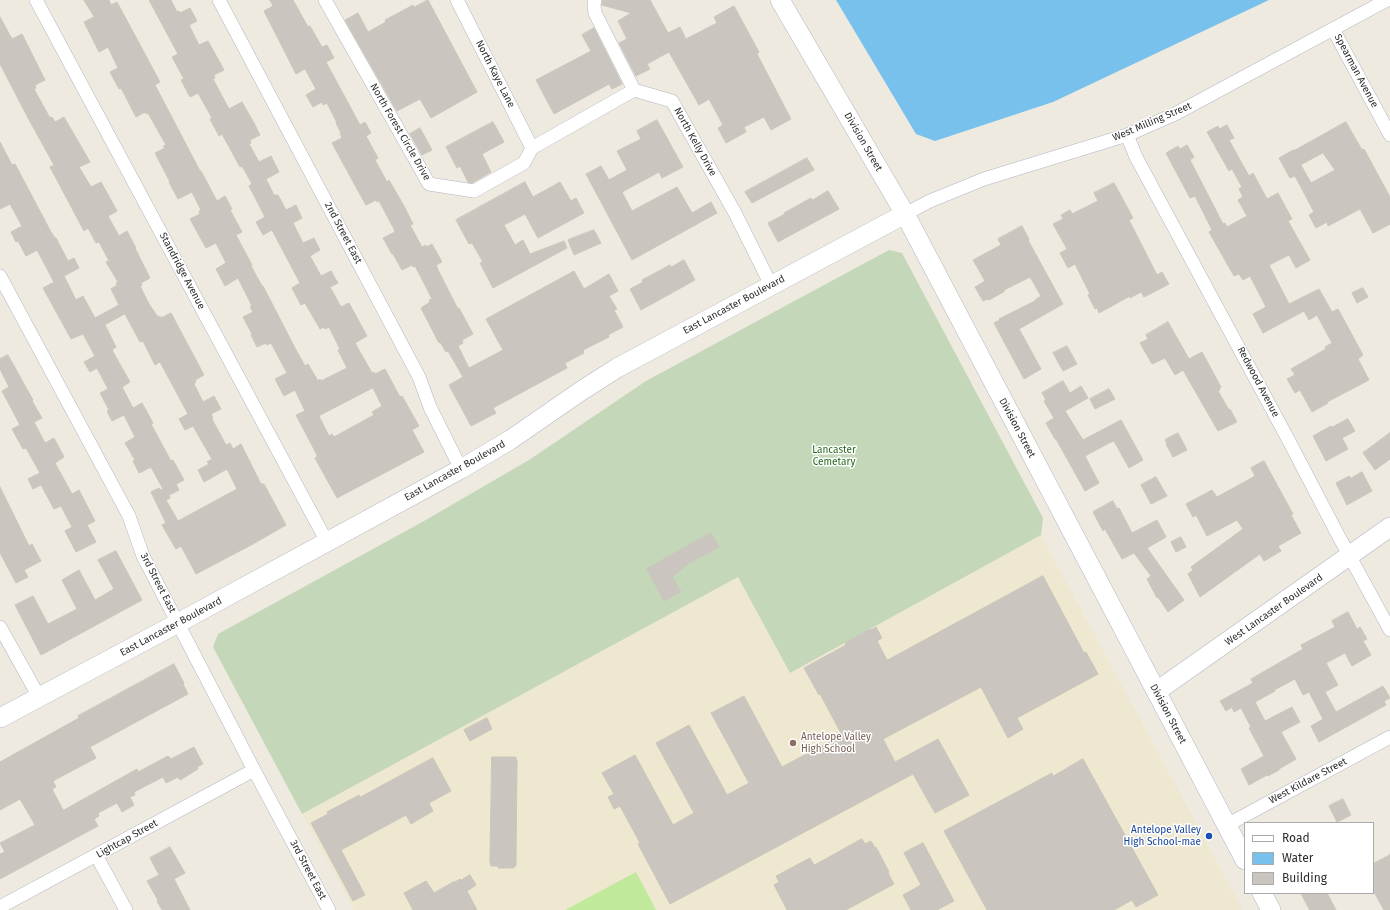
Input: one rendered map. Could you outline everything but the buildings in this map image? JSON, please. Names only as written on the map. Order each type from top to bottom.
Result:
[{"type":"main road","name":"Division Street","points":[[780,0],[905,214],[1244,858]]},
{"type":"main road","name":"East Lancaster Boulevard","points":[[0,718],[461,469],[510,440],[581,390],[617,368],[905,214]]},
{"type":"main road","name":"West Lancaster Boulevard","points":[[1157,691],[1390,527]]},
{"type":"main road","points":[[1263,894],[1271,910]]},
{"type":"street","name":"Standridge Avenue","points":[[36,0],[328,542]]},
{"type":"street","name":"2nd Street East","points":[[219,0],[419,377],[430,407],[461,469]]},
{"type":"street","name":"North Forest Circle Drive","points":[[325,0],[429,184],[474,191],[524,163],[532,148],[634,90]]},
{"type":"street","name":"North Kaye Lane","points":[[457,0],[532,148]]},
{"type":"street","points":[[595,0],[595,13],[634,90]]},
{"type":"street","name":"West Milling Street","points":[[905,214],[938,197],[984,179],[1127,135],[1175,114],[1387,0]]},
{"type":"street","name":"Spearman Avenue","points":[[1333,29],[1390,135]]},
{"type":"street","name":"North Kelly Drive","points":[[634,90],[672,101],[735,213],[771,285]]},
{"type":"street","name":"Redwood Avenue","points":[[1127,135],[1136,157],[1290,441],[1390,630]]},
{"type":"street","name":"3rd Street East","points":[[0,276],[129,516],[143,556],[254,770],[329,910]]},
{"type":"street","points":[[0,627],[39,697]]},
{"type":"street","name":"West Kildare Street","points":[[1227,825],[1390,737]]},
{"type":"street","name":"Lightcap Street","points":[[0,907],[254,770]]},
{"type":"street","points":[[96,855],[126,910]]},
{"type":"shaded area","name":"Antelope Valley High School","points":[[1041,535],[1243,910],[354,910],[302,814],[738,577],[790,673]]},
{"type":"green space","name":"Lancaster Cemetary","points":[[889,250],[902,253],[1043,518],[1041,535],[790,673],[738,577],[302,814],[213,647],[218,634],[424,521],[529,460],[646,381]]},
{"type":"green space","points":[[636,872],[656,910],[565,910]]},
{"type":"water","points":[[836,0],[1269,0],[1053,102],[935,141],[916,134]]},
{"type":"place","name":"Antelope Valley High School","points":[[793,743]]},
{"type":"place","name":"Antelope Valley High School-mae","points":[[1209,836]]}]
